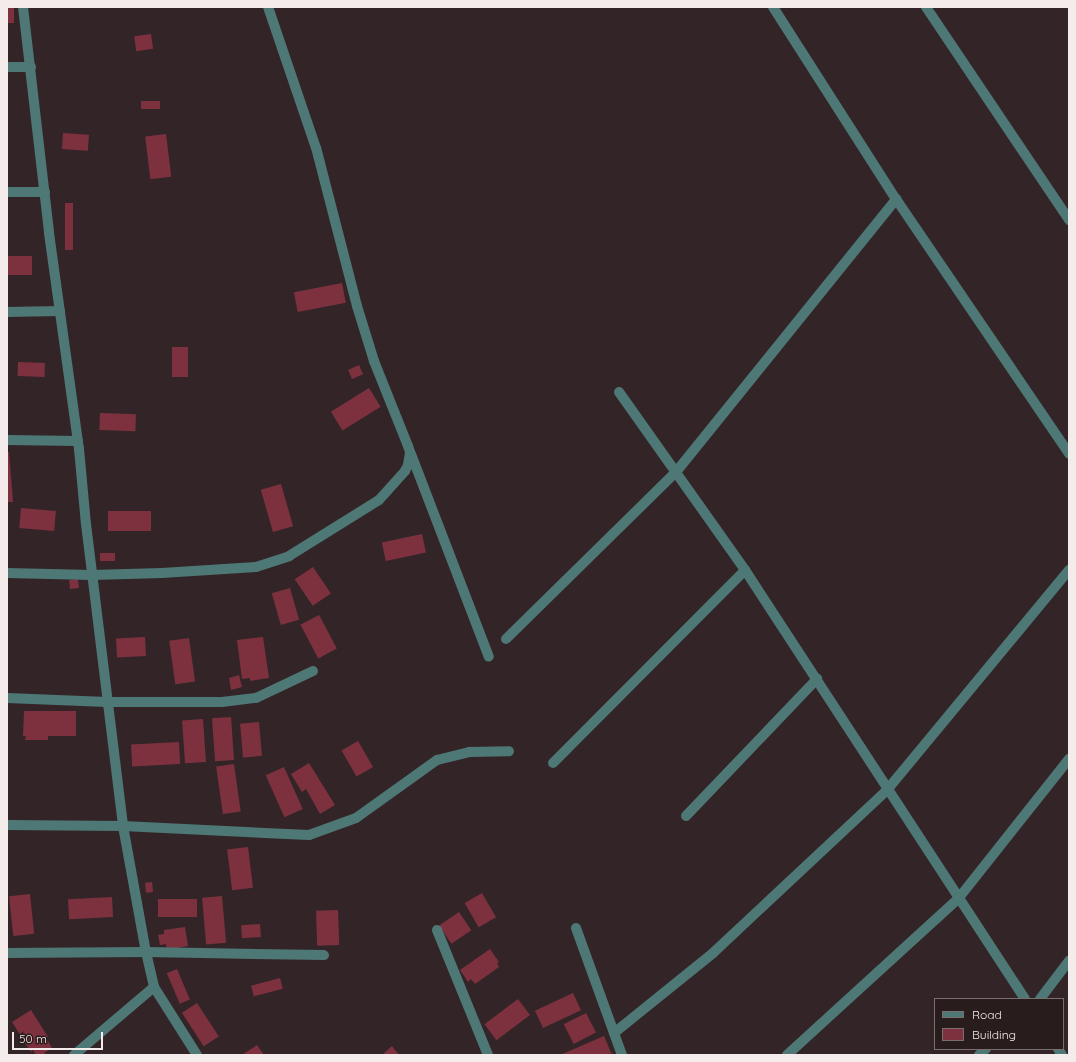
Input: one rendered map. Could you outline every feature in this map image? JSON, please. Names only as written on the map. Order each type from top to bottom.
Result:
[{"type":"street","points":[[23,7],[60,311],[78,441],[92,575],[123,826],[146,952],[154,987],[197,1055]]},
{"type":"street","points":[[268,7],[316,148],[357,306],[374,361],[489,657]]},
{"type":"street","points":[[773,7],[896,199],[1068,449]]},
{"type":"street","points":[[926,7],[1069,220]]},
{"type":"street","points":[[7,67],[31,67]]},
{"type":"street","points":[[7,192],[45,192]]},
{"type":"street","points":[[506,639],[676,472],[896,199]]},
{"type":"street","points":[[7,312],[60,311]]},
{"type":"street","points":[[619,392],[745,570],[818,679],[887,790],[1024,998]]},
{"type":"street","points":[[7,440],[78,441]]},
{"type":"street","points":[[7,573],[92,575],[162,573],[256,567],[289,556],[379,500],[406,471],[410,452]]},
{"type":"street","points":[[554,763],[745,570]]},
{"type":"street","points":[[614,1033],[713,952],[887,790],[1069,570]]},
{"type":"street","points":[[7,698],[107,702],[222,702],[256,698],[313,671]]},
{"type":"street","points":[[686,816],[818,679]]},
{"type":"street","points":[[7,825],[123,826],[309,835],[356,818],[437,760],[470,752],[509,751]]},
{"type":"street","points":[[787,1055],[958,899],[1069,759]]},
{"type":"street","points":[[576,928],[622,1055]]},
{"type":"street","points":[[437,930],[488,1055]]},
{"type":"street","points":[[7,953],[146,952],[324,955]]},
{"type":"street","points":[[1041,998],[1069,961]]},
{"type":"street","points":[[74,1055],[154,987]]},
{"type":"building","points":[[7,7],[14,7],[14,23],[7,23]]},
{"type":"building","points":[[151,34],[153,49],[136,51],[134,36]]},
{"type":"building","points":[[141,101],[160,101],[160,109],[141,109]]},
{"type":"building","points":[[63,133],[89,135],[88,151],[62,149]]},
{"type":"building","points":[[166,134],[171,177],[150,179],[145,137]]},
{"type":"building","points":[[65,203],[73,203],[73,250],[65,250]]},
{"type":"building","points":[[7,256],[32,256],[32,275],[7,275]]},
{"type":"building","points":[[342,283],[346,303],[298,312],[294,292]]},
{"type":"building","points":[[172,347],[188,347],[188,377],[172,377]]},
{"type":"building","points":[[18,362],[45,363],[44,377],[18,376]]},
{"type":"building","points":[[359,365],[363,374],[352,379],[348,370]]},
{"type":"building","points":[[369,388],[381,407],[342,431],[331,412]]},
{"type":"building","points":[[100,413],[136,414],[135,431],[99,430]]},
{"type":"building","points":[[7,452],[9,452],[13,502],[7,502]]},
{"type":"building","points":[[281,484],[293,526],[273,532],[261,490]]},
{"type":"building","points":[[21,508],[56,511],[54,531],[19,528]]},
{"type":"building","points":[[108,511],[151,511],[151,531],[108,531]]},
{"type":"building","points":[[422,534],[426,553],[386,561],[382,543]]},
{"type":"building","points":[[100,553],[115,553],[115,561],[100,561]]},
{"type":"building","points":[[313,567],[331,594],[313,606],[295,579]]},
{"type":"building","points":[[78,579],[79,588],[70,589],[69,580]]},
{"type":"building","points":[[290,588],[299,620],[281,625],[272,593]]},
{"type":"building","points":[[319,615],[337,649],[318,658],[300,625]]},
{"type":"building","points":[[145,637],[146,656],[117,657],[116,639]]},
{"type":"building","points":[[263,637],[269,678],[250,681],[250,678],[242,679],[237,640]]},
{"type":"building","points":[[189,638],[195,682],[175,684],[169,641]]},
{"type":"building","points":[[239,675],[242,687],[231,690],[229,678]]},
{"type":"building","points":[[24,711],[76,711],[76,736],[48,736],[48,740],[25,740],[26,736],[23,736]]},
{"type":"building","points":[[231,717],[234,760],[215,761],[212,718]]},
{"type":"building","points":[[203,719],[206,762],[185,763],[182,720]]},
{"type":"building","points":[[259,722],[262,756],[243,758],[240,724]]},
{"type":"building","points":[[358,741],[373,767],[357,776],[342,750]]},
{"type":"building","points":[[179,742],[180,764],[132,766],[131,745]]},
{"type":"building","points":[[309,763],[335,805],[320,814],[306,789],[302,792],[291,774]]},
{"type":"building","points":[[234,764],[241,812],[223,814],[216,767]]},
{"type":"building","points":[[284,767],[303,809],[284,817],[266,775]]},
{"type":"building","points":[[248,847],[253,888],[232,890],[227,850]]},
{"type":"building","points":[[152,882],[153,892],[146,893],[145,883]]},
{"type":"building","points":[[482,893],[496,917],[479,927],[465,903]]},
{"type":"building","points":[[30,894],[34,934],[13,936],[9,896]]},
{"type":"building","points":[[222,896],[226,943],[206,945],[202,898]]},
{"type":"building","points":[[112,897],[113,917],[69,919],[68,899]]},
{"type":"building","points":[[158,899],[197,899],[197,917],[158,917]]},
{"type":"building","points":[[338,910],[339,945],[317,946],[316,911]]},
{"type":"building","points":[[459,912],[471,930],[451,944],[439,925]]},
{"type":"building","points":[[260,924],[261,937],[242,938],[241,925]]},
{"type":"building","points":[[185,927],[188,946],[167,950],[166,944],[160,945],[158,935],[164,934],[164,930]]},
{"type":"building","points":[[490,949],[499,962],[497,963],[499,967],[475,984],[471,979],[468,982],[460,970]]},
{"type":"building","points":[[177,969],[190,999],[180,1004],[167,973]]},
{"type":"building","points":[[280,978],[283,989],[254,996],[251,986]]},
{"type":"building","points":[[573,993],[581,1010],[543,1028],[535,1011]]},
{"type":"building","points":[[518,999],[530,1015],[496,1040],[484,1024]]},
{"type":"building","points":[[197,1003],[219,1037],[204,1046],[182,1013]]},
{"type":"building","points":[[31,1010],[48,1037],[46,1038],[52,1048],[44,1053],[46,1055],[36,1055],[33,1050],[31,1052],[12,1022]]},
{"type":"building","points":[[586,1013],[596,1033],[574,1044],[564,1024]]},
{"type":"building","points":[[604,1036],[612,1055],[560,1055]]},
{"type":"building","points":[[257,1045],[264,1055],[242,1055]]},
{"type":"building","points":[[392,1046],[399,1055],[382,1055]]}]
